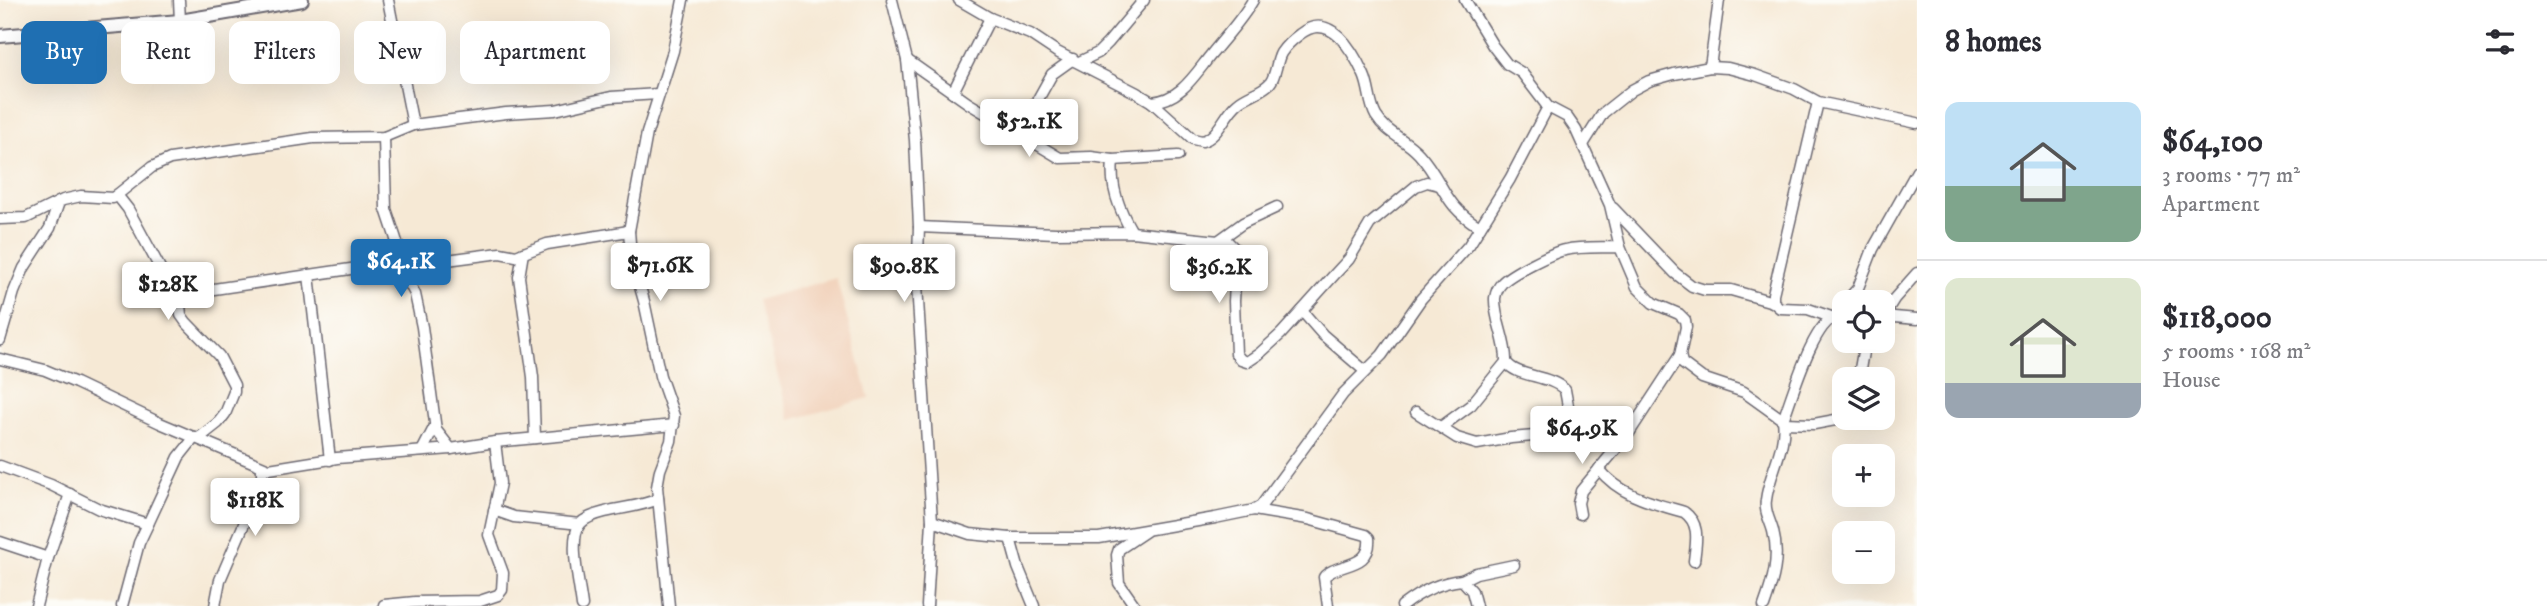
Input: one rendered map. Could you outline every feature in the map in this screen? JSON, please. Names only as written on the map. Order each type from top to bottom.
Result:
[{"type":"main road","points":[[180,21],[299,0]]},
{"type":"main road","points":[[0,36],[121,26]]},
{"type":"street","points":[[178,0],[180,21]]},
{"type":"street","points":[[388,0],[395,24],[413,125]]},
{"type":"street","points":[[669,606],[658,478],[670,447],[674,425],[673,410],[660,376],[631,255],[629,231],[647,133],[673,51],[683,0]]},
{"type":"street","points":[[892,0],[907,60],[915,140],[919,228],[917,285],[932,521],[927,606]]},
{"type":"street","points":[[959,0],[990,18],[1020,29],[1152,102],[1193,139],[1208,140],[1237,103],[1270,83],[1282,52],[1291,41],[1308,27],[1314,25],[1326,28],[1343,40],[1362,71],[1368,84],[1371,108],[1383,126],[1419,154],[1458,212],[1480,227]]},
{"type":"street","points":[[1013,130],[1037,101],[1052,74],[1076,60],[1098,52],[1144,0]]},
{"type":"street","points":[[1152,102],[1169,99],[1190,82],[1234,30],[1254,0]]},
{"type":"street","points":[[1465,0],[1507,64],[1522,73],[1548,107],[1567,117],[1584,144],[1610,205],[1630,274],[1645,298],[1679,314],[1685,320],[1680,355],[1629,433],[1581,491],[1578,503],[1580,514]]},
{"type":"street","points":[[1710,67],[1719,0]]},
{"type":"street","points":[[953,92],[990,18]]},
{"type":"street","points":[[907,60],[953,92],[1060,158],[1113,160],[1178,156]]},
{"type":"street","points":[[1584,144],[1603,113],[1632,90],[1649,81],[1710,67],[1728,68],[1755,75],[1794,89],[1818,102],[1917,123]]},
{"type":"street","points":[[0,219],[26,218],[59,202],[82,196],[108,199],[152,167],[170,159],[313,138],[384,136],[413,125],[506,113],[555,110],[611,97],[658,94]]},
{"type":"street","points":[[1773,302],[1818,102]]},
{"type":"street","points":[[1254,510],[1273,492],[1311,435],[1343,394],[1382,355],[1421,299],[1469,245],[1510,180],[1548,107]]},
{"type":"street","points":[[384,136],[384,197],[402,269],[412,285],[420,316],[435,426],[451,449]]},
{"type":"street","points":[[1113,160],[1111,176],[1114,189],[1132,232]]},
{"type":"street","points":[[1855,290],[1873,249],[1917,172]]},
{"type":"street","points":[[919,228],[1056,233],[1132,232],[1228,242],[1237,251],[1236,354],[1247,362],[1259,355],[1349,259],[1370,224],[1416,186],[1427,182],[1439,185]]},
{"type":"street","points":[[117,195],[128,209],[180,305],[181,315],[219,356],[234,385],[225,414],[179,457],[139,543],[122,606]]},
{"type":"street","points":[[0,340],[24,268],[50,228],[59,202]]},
{"type":"street","points":[[1610,205],[1692,286],[1705,290],[1731,290],[1773,302],[1780,308],[1808,309],[1832,315]]},
{"type":"street","points":[[1218,241],[1243,223],[1277,207]]},
{"type":"street","points":[[173,296],[234,284],[377,264],[402,269],[422,269],[447,260],[500,253],[516,256],[572,238],[629,231]]},
{"type":"street","points":[[377,264],[397,242]]},
{"type":"street","points":[[1441,428],[1471,405],[1506,362],[1505,339],[1496,311],[1495,296],[1502,283],[1514,274],[1566,249],[1620,247]]},
{"type":"street","points":[[523,253],[519,277],[533,377],[535,438]]},
{"type":"street","points":[[1895,298],[1917,273]]},
{"type":"street","points":[[309,275],[330,460]]},
{"type":"street","points":[[1302,311],[1323,335],[1365,371]]},
{"type":"street","points":[[1895,317],[1917,319]]},
{"type":"street","points":[[1764,606],[1771,589],[1777,557],[1765,503],[1783,435],[1783,421],[1818,332],[1832,321]]},
{"type":"street","points":[[1680,355],[1682,363],[1696,374],[1714,383],[1745,392],[1783,421],[1814,424],[1832,421]]},
{"type":"street","points":[[0,359],[45,370],[269,469],[495,442],[674,425]]},
{"type":"street","points":[[1506,362],[1513,369],[1553,381],[1566,390],[1573,433]]},
{"type":"street","points":[[1416,412],[1463,441],[1477,444],[1573,433],[1629,433]]},
{"type":"street","points":[[422,451],[435,426]]},
{"type":"street","points":[[384,605],[480,601],[498,595],[502,590],[503,573],[489,535],[500,483],[495,442]]},
{"type":"street","points":[[0,466],[70,494],[99,509],[148,524]]},
{"type":"street","points":[[215,606],[220,580],[262,482],[262,467]]},
{"type":"street","points":[[1600,469],[1621,490],[1684,512],[1691,517],[1696,528],[1694,561]]},
{"type":"street","points":[[36,606],[48,558],[70,494]]},
{"type":"street","points":[[582,606],[576,557],[577,529],[580,524],[602,512],[634,508],[658,499]]},
{"type":"street","points":[[494,510],[514,517],[580,524]]},
{"type":"street","points":[[932,521],[970,534],[1010,538],[1098,538],[1254,510],[1308,519],[1369,538],[1369,545],[1360,560],[1325,575],[1323,584],[1328,606]]},
{"type":"street","points":[[1119,549],[1146,530]]},
{"type":"street","points":[[1010,538],[1018,567],[1034,606]]},
{"type":"street","points":[[1098,538],[1119,549]]},
{"type":"street","points":[[0,542],[48,558]]},
{"type":"street","points":[[1119,549],[1117,576],[1135,606]]},
{"type":"street","points":[[1402,606],[1431,588],[1462,580],[1476,573],[1514,565]]},
{"type":"street","points":[[1462,580],[1472,591],[1476,606]]},
{"type":"shaded area","points":[[836,278],[869,398],[790,420],[757,300]]}]
